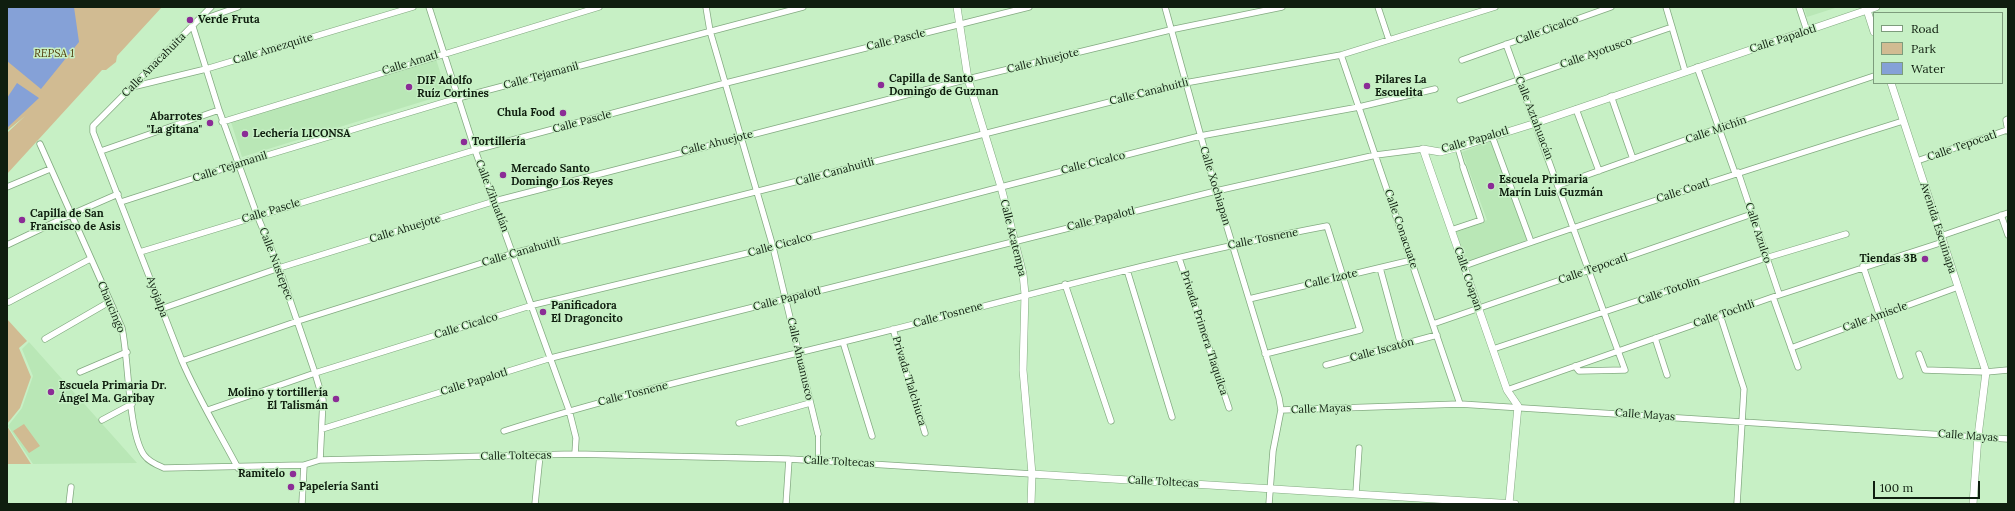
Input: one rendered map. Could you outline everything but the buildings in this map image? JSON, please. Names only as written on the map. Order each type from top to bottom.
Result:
[{"type":"street","name":"Calle Anacahuita","points":[[96,122],[193,27],[211,7]]},
{"type":"street","points":[[199,20],[238,7]]},
{"type":"street","name":"Calle Amezquite","points":[[132,88],[206,69],[413,7]]},
{"type":"street","name":"Calle Zihuatlán","points":[[429,7],[475,150],[495,201],[570,410],[576,438],[575,454]]},
{"type":"street","name":"Calle Amatl","points":[[222,122],[444,53],[599,7]]},
{"type":"street","name":"Calle Ahuanusco","points":[[706,7],[710,31],[773,248],[818,434]]},
{"type":"street","name":"Calle Tejamanil","points":[[122,202],[238,164],[458,98],[803,7]]},
{"type":"street","name":"Calle Acatempa","points":[[957,7],[968,79],[1001,187],[1023,274],[1026,294],[1024,387],[1032,474],[1031,504]]},
{"type":"street","name":"Calle Pascle","points":[[140,252],[257,215],[475,150],[726,83],[1029,7]]},
{"type":"street","name":"Calle Xochiapan","points":[[1165,7],[1200,136],[1281,410]]},
{"type":"street","name":"Calle Ahuejote","points":[[161,309],[279,268],[495,201],[968,79],[1170,30],[1282,7]]},
{"type":"street","points":[[1378,7],[1388,40]]},
{"type":"street","name":"Calle Canahuitli","points":[[182,361],[298,321],[514,253],[1185,83],[1341,54],[1495,7]]},
{"type":"street","name":"Calle Cicalco","points":[[1462,60],[1611,7]]},
{"type":"street","points":[[1666,7],[1686,71]]},
{"type":"street","points":[[1799,7],[1807,31]]},
{"type":"street","name":"Calle Papalotl","points":[[322,429],[551,358],[1216,191],[1376,155],[1423,149],[1440,152],[1536,123],[1611,96],[1876,7]]},
{"type":"street","points":[[1867,9],[1873,29]]},
{"type":"street","name":"Calle Nustepec","points":[[193,27],[222,122],[257,215],[279,268],[298,321],[323,400],[320,460]]},
{"type":"street","name":"Calle Ayotusco","points":[[1460,100],[1672,27]]},
{"type":"street","name":"Calle Aztahuacán","points":[[1506,44],[1559,185],[1625,370],[1580,371],[1576,366]]},
{"type":"street","name":"Calle Conacuate","points":[[1341,54],[1460,404]]},
{"type":"street","name":"Calle Azulco","points":[[1697,67],[1752,214],[1779,294]]},
{"type":"street","name":"Calle Michín","points":[[1559,185],[1719,128],[1873,76]]},
{"type":"street","name":"Avenida Escuinapa","points":[[1891,84],[1986,372]]},
{"type":"street","name":"Calle Cicalco","points":[[208,410],[315,373],[533,305],[773,248],[1200,136],[1359,107],[1434,89]]},
{"type":"street","points":[[1611,96],[1633,159]]},
{"type":"street","points":[[1576,109],[1599,170]]},
{"type":"street","points":[[101,151],[219,110]]},
{"type":"street","name":"Calle Tepocatl","points":[[1916,161],[2008,131],[2006,120],[2008,119]]},
{"type":"street","name":"Calle Coatl","points":[[1464,266],[1574,227],[1736,173],[1903,121]]},
{"type":"street","name":"Ayojalpa","points":[[96,122],[93,126],[93,132],[122,202],[161,309],[182,361],[194,389],[208,410],[238,468]]},
{"type":"street","points":[[1492,136],[1532,242]]},
{"type":"street","name":"Chaucingo","points":[[40,144],[70,215],[122,328],[139,446],[146,457],[164,468]]},
{"type":"street","points":[[1452,230],[1481,220],[1457,147]]},
{"type":"street","name":"Calle Coapan","points":[[1423,149],[1506,390],[1518,406]]},
{"type":"street","points":[[7,187],[50,169]]},
{"type":"street","points":[[7,245],[118,194]]},
{"type":"street","name":"Calle Tochtli","points":[[1506,390],[1779,294],[1942,239],[2008,213]]},
{"type":"street","name":"Calle Tepocatl","points":[[1433,324],[1752,214]]},
{"type":"street","points":[[2001,215],[2008,235]]},
{"type":"street","name":"Calle Tosnene","points":[[504,431],[570,410],[843,342],[1065,284],[1233,244],[1327,226],[1344,276]]},
{"type":"street","name":"Calle Totolin","points":[[1493,349],[1766,258],[1846,234]]},
{"type":"street","name":"Privada Primera Tlaquilca","points":[[1179,258],[1229,408]]},
{"type":"street","points":[[9,302],[90,259]]},
{"type":"street","name":"Calle Izote","points":[[1249,299],[1412,260]]},
{"type":"street","points":[[1863,266],[1900,376]]},
{"type":"street","points":[[1380,268],[1401,345]]},
{"type":"street","points":[[1127,270],[1172,417]]},
{"type":"street","points":[[1265,354],[1360,330],[1344,276]]},
{"type":"street","points":[[1065,284],[1111,421]]},
{"type":"street","name":"Calle Amiscle","points":[[1791,348],[1958,287]]},
{"type":"street","points":[[1773,297],[1798,367]]},
{"type":"street","points":[[45,339],[110,302]]},
{"type":"street","points":[[1720,315],[1744,388],[1743,421],[1736,504]]},
{"type":"street","name":"Privada Tlalchiuca","points":[[893,329],[925,433]]},
{"type":"street","name":"Calle Iscatón","points":[[1326,365],[1437,335]]},
{"type":"street","points":[[1655,338],[1667,375]]},
{"type":"street","points":[[843,342],[872,436]]},
{"type":"street","points":[[80,372],[126,352]]},
{"type":"street","points":[[1919,354],[1924,370],[1986,372],[2008,370]]},
{"type":"street","points":[[1973,504],[1978,436],[1986,372]]},
{"type":"street","points":[[739,423],[810,403]]},
{"type":"street","points":[[102,420],[126,405],[132,404]]},
{"type":"street","name":"Calle Mayas","points":[[1281,410],[1460,404],[1518,406],[2008,439]]},
{"type":"street","points":[[1509,504],[1518,406]]},
{"type":"street","points":[[1269,504],[1273,451],[1281,410]]},
{"type":"street","points":[[818,434],[818,461]]},
{"type":"street","points":[[1356,493],[1359,448]]},
{"type":"street","name":"Calle Toltecas","points":[[164,468],[238,468],[304,465],[320,460],[575,454],[818,461],[1515,504]]},
{"type":"street","points":[[535,504],[540,455]]},
{"type":"street","points":[[786,504],[789,460]]},
{"type":"street","points":[[302,504],[304,465]]},
{"type":"street","points":[[69,504],[71,487]]},
{"type":"shaded area","points":[[1804,7],[1838,7],[1807,17]]},
{"type":"shaded area","points":[[436,59],[447,94],[242,157],[231,122]]},
{"type":"shaded area","name":"Escuela Primaria Marín Luis Guzmán","points":[[1491,141],[1527,240],[1466,262],[1455,232],[1487,220],[1462,152]]},
{"type":"shaded area","name":"Escuela Primaria Dr. Ángel Ma. Garibay","points":[[29,342],[137,463],[33,464],[8,426],[22,408],[33,376],[22,349]]},
{"type":"green space","name":"REPSA 1","points":[[7,7],[162,7],[117,56],[116,62],[106,70],[102,70],[7,174],[7,133],[25,116],[7,131]]},
{"type":"green space","points":[[7,319],[27,341],[19,348],[31,377],[20,408],[7,424]]},
{"type":"green space","points":[[24,424],[40,446],[29,453],[13,431]]},
{"type":"green space","points":[[7,426],[31,464],[7,464]]},
{"type":"water","points":[[7,7],[74,7],[79,42],[41,89],[7,61]]},
{"type":"water","points":[[17,83],[39,98],[7,128],[7,98]]},
{"type":"place","name":"Verde Fruta","points":[[190,20]]},
{"type":"place","name":"Capilla de Santo Domingo de Guzman","points":[[881,85]]},
{"type":"place","name":"Pilares La Escuelita","points":[[1367,86]]},
{"type":"place","name":"DIF Adolfo Ruíz Cortines","points":[[409,87]]},
{"type":"place","name":"Chula Food","points":[[563,113]]},
{"type":"place","name":"Abarrotes \"La gitana\"","points":[[210,123]]},
{"type":"place","name":"Lechería LICONSA","points":[[245,134]]},
{"type":"place","name":"Tortillería","points":[[464,142]]},
{"type":"place","name":"Mercado Santo Domingo Los Reyes","points":[[503,175]]},
{"type":"place","name":"Escuela Primaria Marín Luis Guzmán","points":[[1491,186]]},
{"type":"place","name":"Capilla de San Francisco de Asis","points":[[22,220]]},
{"type":"place","name":"Tiendas 3B","points":[[1925,259]]},
{"type":"place","name":"Panificadora El Dragoncito","points":[[543,312]]},
{"type":"place","name":"Escuela Primaria Dr. Ángel Ma. Garibay","points":[[51,392]]},
{"type":"place","name":"Molino y tortillería El Talismán","points":[[336,399]]},
{"type":"place","name":"Ramitelo","points":[[293,474]]},
{"type":"place","name":"Papelería Santi","points":[[291,487]]}]
